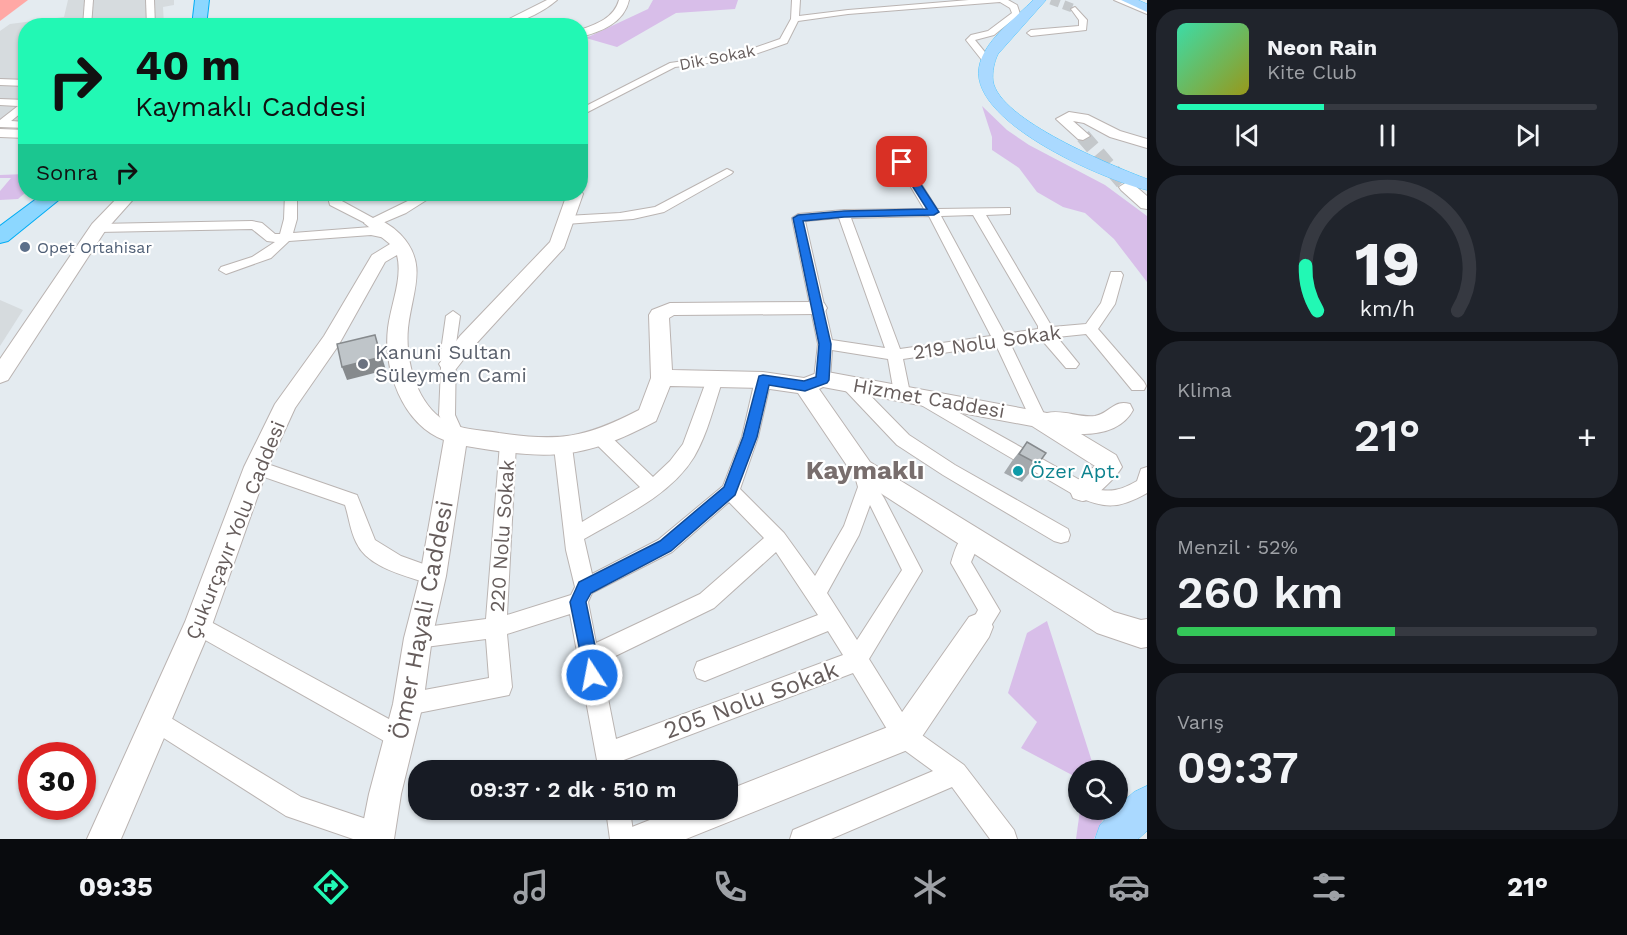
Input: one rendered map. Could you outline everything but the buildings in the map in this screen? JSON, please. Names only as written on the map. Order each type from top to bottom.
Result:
[{"type":"highway","points":[[200,18],[202,0]]},
{"type":"highway","points":[[213,18],[214,0]]},
{"type":"highway","points":[[0,222],[29,201]]},
{"type":"highway","points":[[0,236],[47,201]]},
{"type":"main road","points":[[1127,0],[1147,10]]},
{"type":"main road","points":[[1048,9],[1031,33],[1003,59],[1000,81],[1007,94],[1026,114],[1053,134],[1091,156],[1147,178]]},
{"type":"main road","points":[[1048,9],[1000,44],[988,62],[984,76],[989,93],[1022,124],[1051,143],[1099,167],[1147,185]]},
{"type":"main road","points":[[1114,839],[1120,830],[1147,805]]},
{"type":"street","points":[[88,18],[89,0]]},
{"type":"street","points":[[150,0],[151,18]]},
{"type":"street","points":[[517,18],[553,0]]},
{"type":"street","points":[[588,30],[615,18],[623,8],[624,0]]},
{"type":"street","points":[[796,0],[795,19],[848,12],[1001,0],[1014,7],[1016,14],[991,33],[970,40],[988,62]]},
{"type":"street","points":[[1118,0],[1147,10]]},
{"type":"street","points":[[1048,9],[1064,29]]},
{"type":"street","points":[[1031,33],[1083,28],[1083,20],[1075,9]]},
{"type":"street","name":"Dik Sokak","points":[[588,109],[673,66],[741,56],[784,41],[795,19]]},
{"type":"street","points":[[974,44],[1000,44]]},
{"type":"street","points":[[0,90],[5,82]]},
{"type":"street","points":[[0,102],[18,103]]},
{"type":"street","points":[[0,130],[18,112]]},
{"type":"street","points":[[1083,136],[1062,119],[1066,116],[1078,116],[1115,134],[1147,144]]},
{"type":"street","points":[[0,130],[18,127]]},
{"type":"street","points":[[0,130],[18,133]]},
{"type":"street","points":[[0,130],[18,136]]},
{"type":"street","points":[[902,162],[934,212],[1002,340],[1038,418],[1079,426],[1103,424],[1122,410]]},
{"type":"street","points":[[566,220],[644,213],[661,208],[670,205],[708,179],[727,172]]},
{"type":"street","points":[[1127,187],[1147,204]]},
{"type":"street","points":[[1,374],[98,228],[123,201]]},
{"type":"street","points":[[226,270],[272,253],[286,237],[291,201]]},
{"type":"street","points":[[334,201],[388,234],[406,256],[410,272],[398,331],[406,391],[436,427],[456,435],[508,444],[563,447],[601,438],[648,415],[662,378],[658,315],[670,309],[817,308]]},
{"type":"street","points":[[388,234],[402,210],[418,201]]},
{"type":"street","points":[[449,364],[467,341],[558,244],[573,201]]},
{"type":"street","points":[[977,211],[1045,326],[1045,333],[1071,364]]},
{"type":"street","points":[[1006,211],[844,214],[798,218],[825,344],[814,383],[865,478],[972,539],[1107,623],[1142,634],[1147,633]]},
{"type":"street","points":[[844,214],[910,394],[1101,500],[1121,499],[1145,485],[1147,474]]},
{"type":"street","points":[[98,228],[258,226],[272,238],[371,231],[388,234]]},
{"type":"street","name":"Çukurçayır Yolu Caddesi","points":[[104,839],[198,625],[256,467],[286,404],[331,341],[378,259],[388,234]]},
{"type":"street","points":[[1116,275],[1108,304],[1090,329],[1137,386]]},
{"type":"street","points":[[453,316],[447,415],[456,435]]},
{"type":"street","name":"219 Nolu Sokak","points":[[825,344],[895,355],[1045,333],[1090,329]]},
{"type":"street","name":"Hizmet Caddesi","points":[[662,378],[850,385],[1038,418],[1108,462],[1110,467],[1082,491]]},
{"type":"street","points":[[575,535],[652,488],[673,470],[688,451],[715,379]]},
{"type":"street","points":[[418,638],[496,628],[581,595],[665,546],[730,491],[750,437],[763,380]]},
{"type":"street","points":[[850,385],[903,440],[1061,535]]},
{"type":"street","name":"Ömer Hayali Caddesi","points":[[378,837],[408,704],[418,638],[434,576],[456,435]]},
{"type":"street","points":[[601,438],[652,488]]},
{"type":"street","name":"220 Nolu Sokak","points":[[408,704],[501,687],[496,628],[508,444]]},
{"type":"street","points":[[563,447],[589,657],[610,760]]},
{"type":"street","points":[[256,467],[351,500],[357,510],[364,543],[373,552],[434,576]]},
{"type":"street","points":[[816,593],[852,529],[865,478]]},
{"type":"street","name":"205 Nolu Sokak","points":[[615,760],[856,661],[912,571],[865,478]]},
{"type":"street","points":[[730,491],[777,539],[816,593],[904,736],[956,773],[1005,839]]},
{"type":"street","points":[[589,657],[706,600],[777,539]]},
{"type":"street","points":[[738,802],[904,736],[990,611],[961,563],[966,547],[972,539]]},
{"type":"street","points":[[705,670],[832,619]]},
{"type":"street","points":[[198,625],[401,738]]},
{"type":"street","points":[[156,720],[295,807],[378,837]]},
{"type":"street","points":[[802,839],[956,773]]},
{"type":"street","points":[[619,820],[622,839]]},
{"type":"street","points":[[644,839],[692,820]]},
{"type":"shaded area","points":[[0,0],[28,0],[0,21]]},
{"type":"shaded area","points":[[68,0],[174,0],[174,5],[163,7],[164,18],[56,18],[64,17]]},
{"type":"shaded area","points":[[653,0],[738,0],[735,9],[676,13],[617,47],[588,39],[648,9]]},
{"type":"shaded area","points":[[18,23],[18,128],[0,127],[0,31],[10,24]]},
{"type":"shaded area","points":[[982,106],[1007,130],[1029,145],[1105,185],[1147,216],[1147,282],[1114,239],[1085,213],[1063,207],[1037,192],[1019,168],[992,150],[992,137]]},
{"type":"shaded area","points":[[18,174],[18,199],[0,200],[0,191],[11,178],[0,178],[0,175]]},
{"type":"shaded area","points":[[0,300],[23,310],[0,346]]},
{"type":"shaded area","points":[[1047,621],[1091,760],[1068,760],[1068,773],[1021,748],[1037,722],[1008,693],[1027,633]]},
{"type":"shaded area","points":[[1079,820],[1103,820],[1094,839],[1076,839]]},
{"type":"tunnel","points":[[1051,0],[1075,9]]},
{"type":"tunnel","points":[[1083,136],[1125,185]]},
{"type":"place","name":"Opet Ortahisar","points":[[25,247]]},
{"type":"place","name":"Kanuni Sultan Süleymen Cami","points":[[363,364]]},
{"type":"place","name":"Özer Apt.","points":[[1018,471]]},
{"type":"district","name":"Kaymaklı","points":[[865,470]]},
{"type":"route","points":[[592,675],[578,602],[585,588],[665,546],[730,491],[750,437],[763,380],[805,386],[822,380],[825,344],[798,218],[844,214],[934,212],[902,162]]}]
